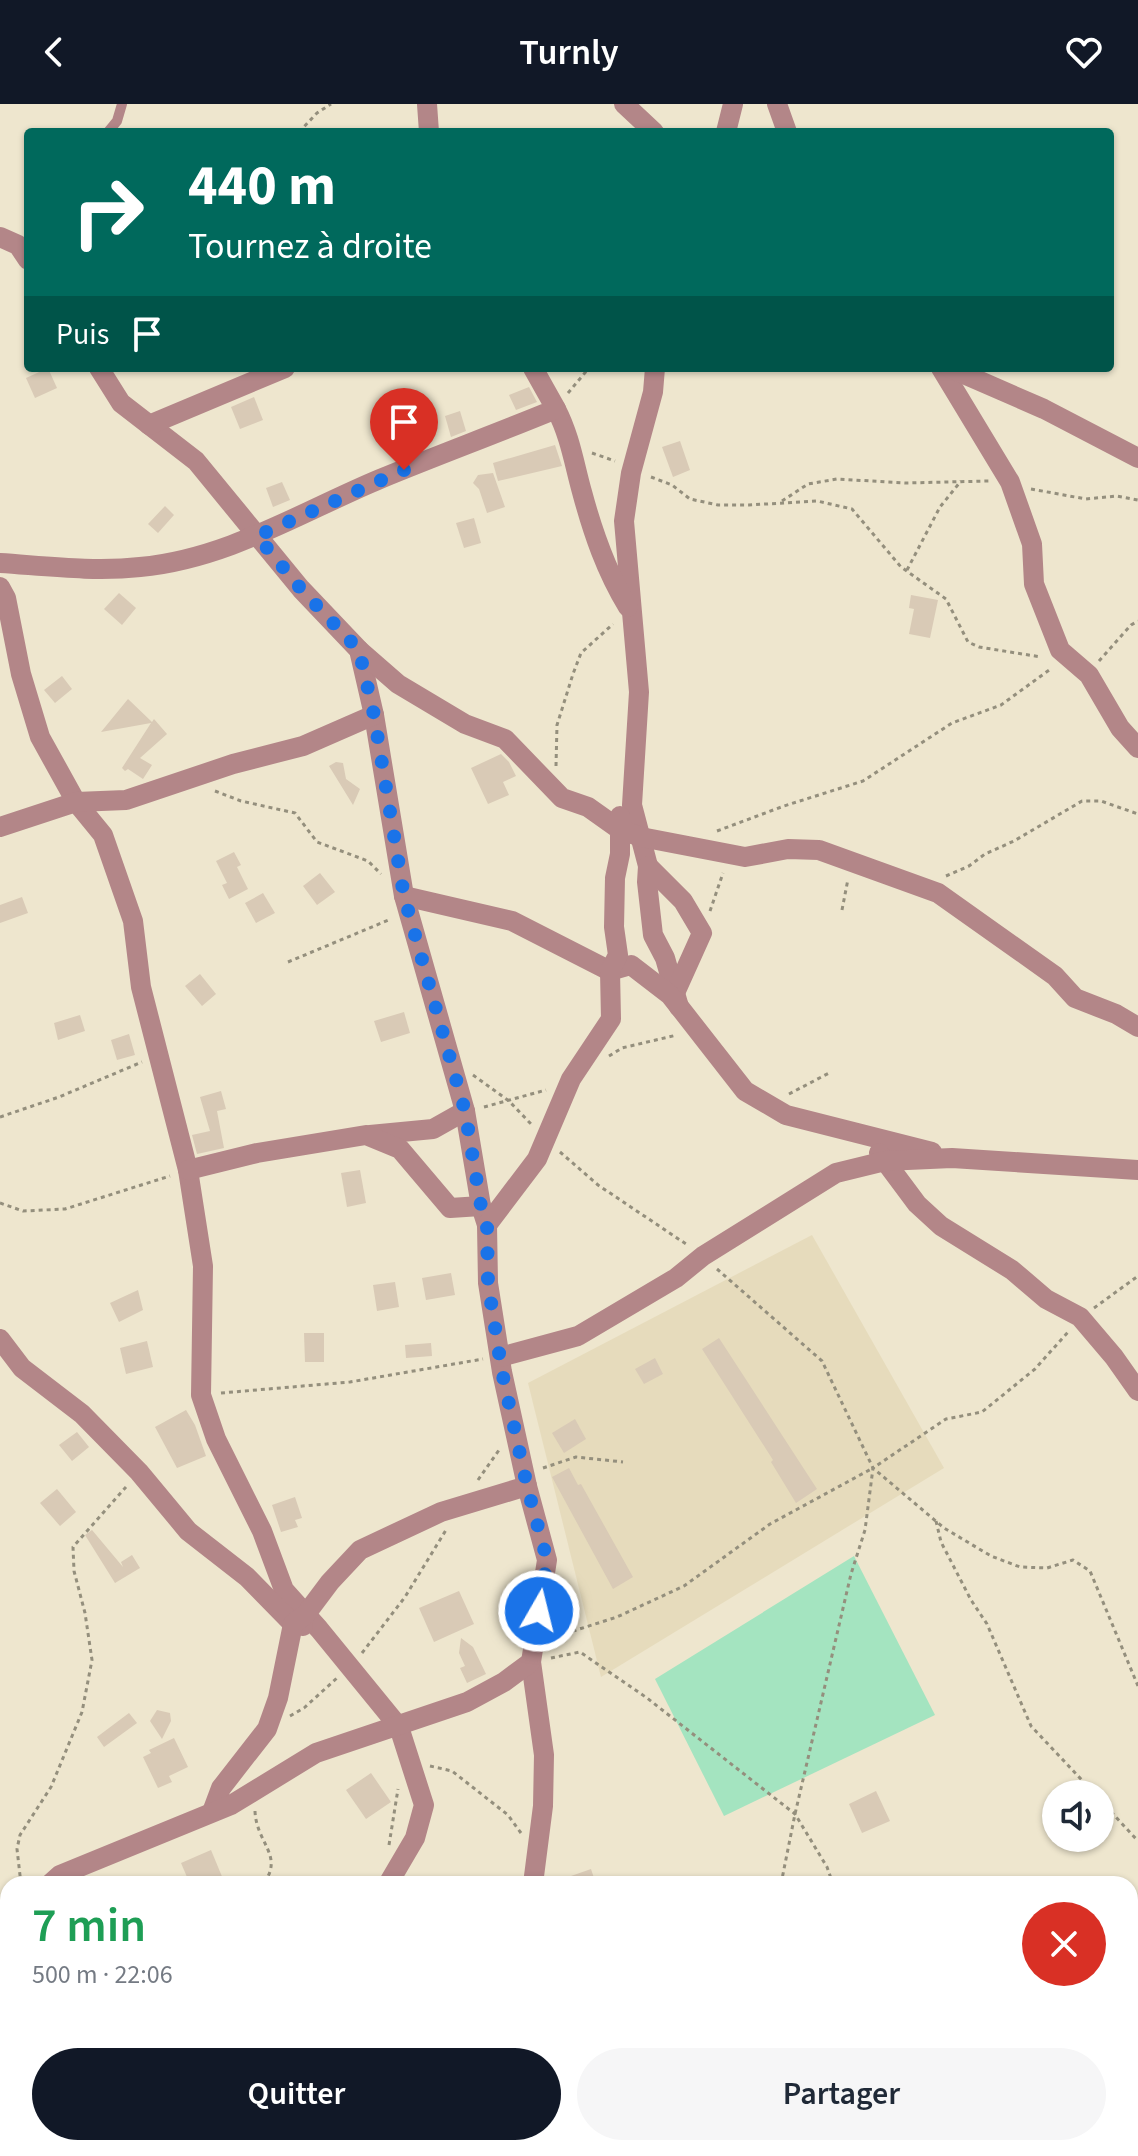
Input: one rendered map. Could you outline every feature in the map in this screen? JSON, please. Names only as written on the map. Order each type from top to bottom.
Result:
[{"type":"street","points":[[427,104],[429,128]]},
{"type":"street","points":[[624,104],[650,128]]},
{"type":"street","points":[[727,128],[733,104]]},
{"type":"street","points":[[777,104],[786,128]]},
{"type":"street","points":[[102,372],[121,403],[196,461],[301,589],[359,650],[398,684],[465,724],[505,739],[562,798],[588,807],[619,829],[641,837],[745,857],[788,849],[819,850],[938,893],[1055,976],[1075,998],[1116,1014],[1138,1027]]},
{"type":"street","points":[[149,425],[275,372]]},
{"type":"street","points":[[535,372],[568,432],[581,490],[603,560],[628,608]]},
{"type":"street","points":[[655,372],[624,521],[628,608],[639,692],[632,805],[648,866],[653,935],[665,958],[677,1000]]},
{"type":"street","points":[[943,372],[1010,482],[1032,544],[1034,584],[1060,650],[1138,748]]},
{"type":"street","points":[[959,372],[1044,409],[1138,458]]},
{"type":"street","points":[[0,563],[85,568],[141,567],[204,556],[257,536],[379,480],[556,409]]},
{"type":"street","points":[[0,587],[6,598],[21,674],[40,737],[76,802],[103,835],[133,921],[141,987],[188,1170],[203,1266],[201,1395],[216,1439],[262,1531],[284,1590],[306,1622]]},
{"type":"street","points":[[359,650],[374,715],[406,904],[465,1111],[484,1216],[488,1283],[500,1357],[526,1480],[547,1560],[531,1662],[544,1755],[543,1806],[534,1876]]},
{"type":"street","points":[[0,827],[76,802],[126,800],[233,764],[303,746],[374,715]]},
{"type":"street","points":[[484,1216],[537,1159],[571,1079],[611,1019],[610,971],[618,955],[614,927],[622,790],[635,755]]},
{"type":"street","points":[[648,866],[683,901],[702,933],[677,1000]]},
{"type":"street","points":[[406,904],[512,921],[610,971],[631,965],[677,1000],[745,1091],[786,1115],[952,1158]]},
{"type":"street","points":[[188,1170],[257,1153],[366,1135],[433,1129],[465,1111]]},
{"type":"street","points":[[836,1126],[874,1147],[917,1204],[941,1226],[1012,1270],[1046,1299],[1080,1317],[1138,1391]]},
{"type":"street","points":[[366,1135],[400,1149],[450,1208],[484,1216]]},
{"type":"street","points":[[500,1357],[578,1336],[676,1278],[703,1256],[836,1173],[885,1161],[952,1158],[1138,1170]]},
{"type":"street","points":[[0,1339],[22,1368],[82,1414],[139,1472],[188,1531],[306,1622],[350,1667],[399,1727],[405,1769],[424,1805],[415,1838],[393,1876]]},
{"type":"street","points":[[212,1812],[221,1788],[267,1729],[306,1622],[330,1582],[360,1550],[441,1512],[526,1480]]},
{"type":"street","points":[[59,1876],[231,1805],[316,1753],[467,1702],[531,1662]]},
{"type":"lane","points":[[111,128],[122,104]]},
{"type":"path","points":[[303,128],[331,104]]},
{"type":"path","points":[[556,409],[586,372]]},
{"type":"path","points":[[568,432],[592,453],[672,485],[690,499],[718,505],[817,501],[852,509],[906,571],[946,599],[968,642],[1076,667]]},
{"type":"path","points":[[780,502],[808,484],[837,479],[905,483],[1010,482],[1038,491],[1086,499],[1117,496],[1138,500]]},
{"type":"path","points":[[906,571],[940,507],[961,481]]},
{"type":"path","points":[[550,788],[558,759],[557,725],[581,653],[628,608]]},
{"type":"path","points":[[709,832],[863,781],[952,723],[1001,705],[1076,667],[1138,621]]},
{"type":"path","points":[[213,791],[241,801],[295,813],[317,842],[368,861],[406,904],[288,962]]},
{"type":"path","points":[[944,876],[969,866],[985,854],[1014,841],[1082,801],[1101,801],[1138,814]]},
{"type":"path","points":[[702,933],[725,866],[745,857]]},
{"type":"path","points":[[842,910],[847,891],[848,860]]},
{"type":"path","points":[[0,1117],[59,1097],[157,1055]]},
{"type":"path","points":[[763,1101],[793,1093],[829,1073]]},
{"type":"path","points":[[0,1203],[23,1211],[65,1209],[188,1170]]},
{"type":"path","points":[[531,1662],[570,1632],[617,1617],[684,1586],[770,1524],[873,1468],[946,1419],[982,1412],[1035,1369],[1080,1317],[1138,1276]]},
{"type":"path","points":[[201,1395],[350,1382],[500,1357]]},
{"type":"path","points":[[479,1480],[514,1427]]},
{"type":"path","points":[[526,1480],[576,1457],[623,1462]]},
{"type":"path","points":[[783,1876],[851,1574],[865,1530],[873,1468]]},
{"type":"path","points":[[20,1876],[17,1849],[20,1835],[51,1787],[82,1712],[92,1660],[85,1613],[74,1571],[73,1547],[139,1472]]},
{"type":"path","points":[[267,1729],[304,1708],[350,1667],[405,1597],[461,1506]]},
{"type":"path","points":[[1082,1780],[1031,1726],[987,1624],[941,1542],[936,1520],[991,1556],[1020,1567],[1047,1568],[1073,1560],[1090,1571],[1138,1686]]},
{"type":"path","points":[[531,1662],[580,1652],[647,1698],[795,1814],[830,1876]]},
{"type":"path","points":[[388,1853],[405,1769],[452,1771],[508,1815],[536,1854]]},
{"type":"path","points":[[270,1876],[273,1862],[255,1826],[255,1811],[272,1780]]},
{"type":"path","points":[[1114,1815],[1138,1841]]},
{"type":"shaded area","points":[[812,1235],[944,1468],[601,1677],[528,1383]]},
{"type":"green space","points":[[854,1556],[935,1715],[724,1816],[655,1679]]},
{"type":"building","points":[[39,372],[50,372],[57,388],[35,398],[26,378]]},
{"type":"building","points":[[529,387],[537,402],[516,410],[509,395]]},
{"type":"building","points":[[254,397],[263,420],[240,429],[231,407]]},
{"type":"building","points":[[460,411],[466,431],[451,437],[445,416]]},
{"type":"building","points":[[680,441],[690,470],[673,477],[662,447]]},
{"type":"building","points":[[555,445],[562,466],[498,481],[493,463]]},
{"type":"building","points":[[493,473],[505,507],[487,513],[479,489],[473,483],[478,475]]},
{"type":"building","points":[[282,482],[290,500],[273,507],[266,488]]},
{"type":"building","points":[[165,506],[174,515],[158,533],[148,524]]},
{"type":"building","points":[[474,518],[481,543],[464,548],[456,523]]},
{"type":"building","points":[[119,593],[136,608],[122,625],[104,609]]},
{"type":"building","points":[[911,595],[938,600],[930,638],[909,634],[914,609],[909,608]]},
{"type":"building","points":[[62,676],[72,689],[55,703],[44,690]]},
{"type":"building","points":[[128,699],[152,722],[154,719],[167,734],[140,758],[152,765],[143,779],[122,768],[151,723],[101,732]]},
{"type":"building","points":[[501,754],[516,776],[503,782],[509,795],[488,804],[471,768]]},
{"type":"building","points":[[336,762],[343,763],[346,779],[360,789],[353,805],[329,766]]},
{"type":"building","points":[[234,852],[241,865],[237,867],[248,889],[229,899],[222,885],[227,883],[216,861]]},
{"type":"building","points":[[320,873],[335,892],[317,905],[303,886]]},
{"type":"building","points":[[263,893],[275,913],[256,923],[245,903]]},
{"type":"building","points":[[22,897],[28,913],[0,923],[0,905]]},
{"type":"building","points":[[200,974],[216,994],[202,1006],[185,986]]},
{"type":"building","points":[[404,1012],[410,1033],[381,1042],[374,1021]]},
{"type":"building","points":[[80,1015],[85,1031],[58,1040],[54,1023]]},
{"type":"building","points":[[129,1034],[135,1055],[117,1060],[111,1040]]},
{"type":"building","points":[[221,1091],[226,1109],[217,1111],[224,1148],[197,1154],[192,1135],[210,1131],[200,1097]]},
{"type":"building","points":[[360,1170],[366,1203],[347,1207],[341,1173]]},
{"type":"building","points":[[451,1273],[455,1295],[426,1300],[422,1278]]},
{"type":"building","points":[[395,1282],[399,1307],[377,1311],[373,1285]]},
{"type":"building","points":[[138,1290],[143,1310],[119,1322],[110,1303]]},
{"type":"building","points":[[304,1333],[324,1333],[324,1362],[305,1362]]},
{"type":"building","points":[[719,1338],[817,1489],[796,1503],[771,1462],[773,1460],[702,1349]]},
{"type":"building","points":[[147,1341],[153,1367],[126,1374],[120,1348]]},
{"type":"building","points":[[431,1343],[432,1356],[406,1358],[405,1345]]},
{"type":"building","points":[[655,1358],[663,1374],[644,1384],[635,1369]]},
{"type":"building","points":[[186,1410],[206,1456],[177,1468],[155,1427]]},
{"type":"building","points":[[575,1419],[586,1439],[564,1453],[552,1433]]},
{"type":"building","points":[[77,1432],[89,1447],[72,1461],[59,1445]]},
{"type":"building","points":[[569,1468],[633,1577],[613,1589],[552,1477]]},
{"type":"building","points":[[57,1489],[76,1512],[60,1526],[40,1503]]},
{"type":"building","points":[[295,1497],[302,1518],[295,1520],[298,1527],[281,1532],[272,1505]]},
{"type":"building","points":[[92,1530],[123,1567],[121,1562],[132,1555],[140,1568],[115,1583],[85,1535]]},
{"type":"building","points":[[459,1591],[474,1624],[434,1642],[419,1608]]},
{"type":"building","points":[[461,1638],[473,1647],[486,1674],[467,1683],[460,1668],[465,1666],[459,1653]]},
{"type":"building","points":[[157,1710],[170,1713],[171,1721],[162,1739],[150,1721]]},
{"type":"building","points":[[129,1713],[137,1723],[104,1747],[97,1737]]},
{"type":"building","points":[[174,1738],[188,1767],[169,1776],[172,1782],[158,1788],[143,1757],[151,1753],[149,1750]]},
{"type":"building","points":[[371,1773],[391,1802],[366,1819],[346,1790]]},
{"type":"building","points":[[876,1791],[890,1821],[862,1833],[849,1804]]},
{"type":"building","points":[[211,1850],[222,1876],[187,1876],[181,1863]]},
{"type":"building","points":[[591,1869],[593,1876],[571,1876]]},
{"type":"route","points":[[404,470],[257,536],[301,589],[359,650],[374,715],[404,896],[465,1111],[487,1225],[488,1283],[502,1372],[547,1560],[539,1611]]}]
